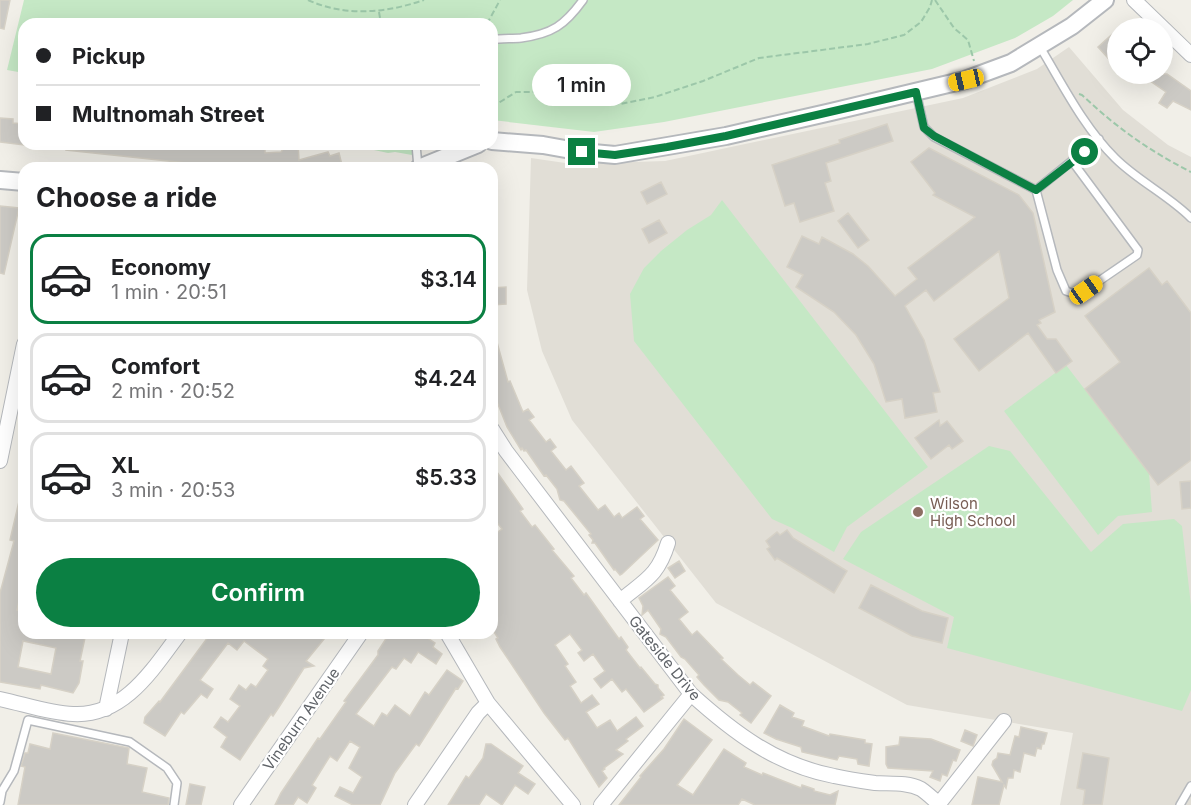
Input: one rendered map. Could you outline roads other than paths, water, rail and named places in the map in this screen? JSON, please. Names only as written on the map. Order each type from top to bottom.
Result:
[{"type":"street","points":[[498,141],[615,155],[726,136],[916,92],[978,76],[1011,63],[1072,26],[1105,0]]},
{"type":"street","points":[[1134,0],[1191,55]]},
{"type":"street","points":[[436,162],[464,150]]},
{"type":"street","points":[[0,180],[18,182]]},
{"type":"street","points":[[0,461],[18,373]]},
{"type":"street","name":"Gateside Drive","points":[[498,438],[690,694],[724,724],[751,744],[785,760],[832,776],[875,783],[904,784],[921,789],[939,804]]},
{"type":"street","points":[[620,601],[654,573],[663,561],[668,543]]},
{"type":"street","points":[[106,709],[121,639]]},
{"type":"street","points":[[0,699],[72,714],[92,714],[122,700],[138,686],[175,639]]},
{"type":"street","name":"Vineburn Avenue","points":[[241,805],[357,639]]},
{"type":"street","points":[[451,639],[488,703],[573,805]]},
{"type":"street","points":[[601,805],[690,694]]},
{"type":"street","points":[[415,805],[478,713],[488,703]]},
{"type":"street","points":[[939,804],[1004,721]]},
{"type":"lane","points":[[498,40],[538,35],[561,26],[583,0]]},
{"type":"lane","points":[[1040,46],[1086,125],[1114,157],[1191,218]]},
{"type":"lane","points":[[916,92],[924,128],[934,136],[1036,190],[1057,270],[1066,291],[1074,294],[1086,290],[1137,255],[1136,246],[1072,161]]},
{"type":"lane","points":[[1036,190],[1099,139]]},
{"type":"lane","points":[[0,802],[2,791],[14,771],[27,720],[130,742],[167,768],[177,783],[174,805]]},
{"type":"lane","points":[[1180,805],[1191,786]]},
{"type":"place","name":"Wilson High School","points":[[918,512]]}]
